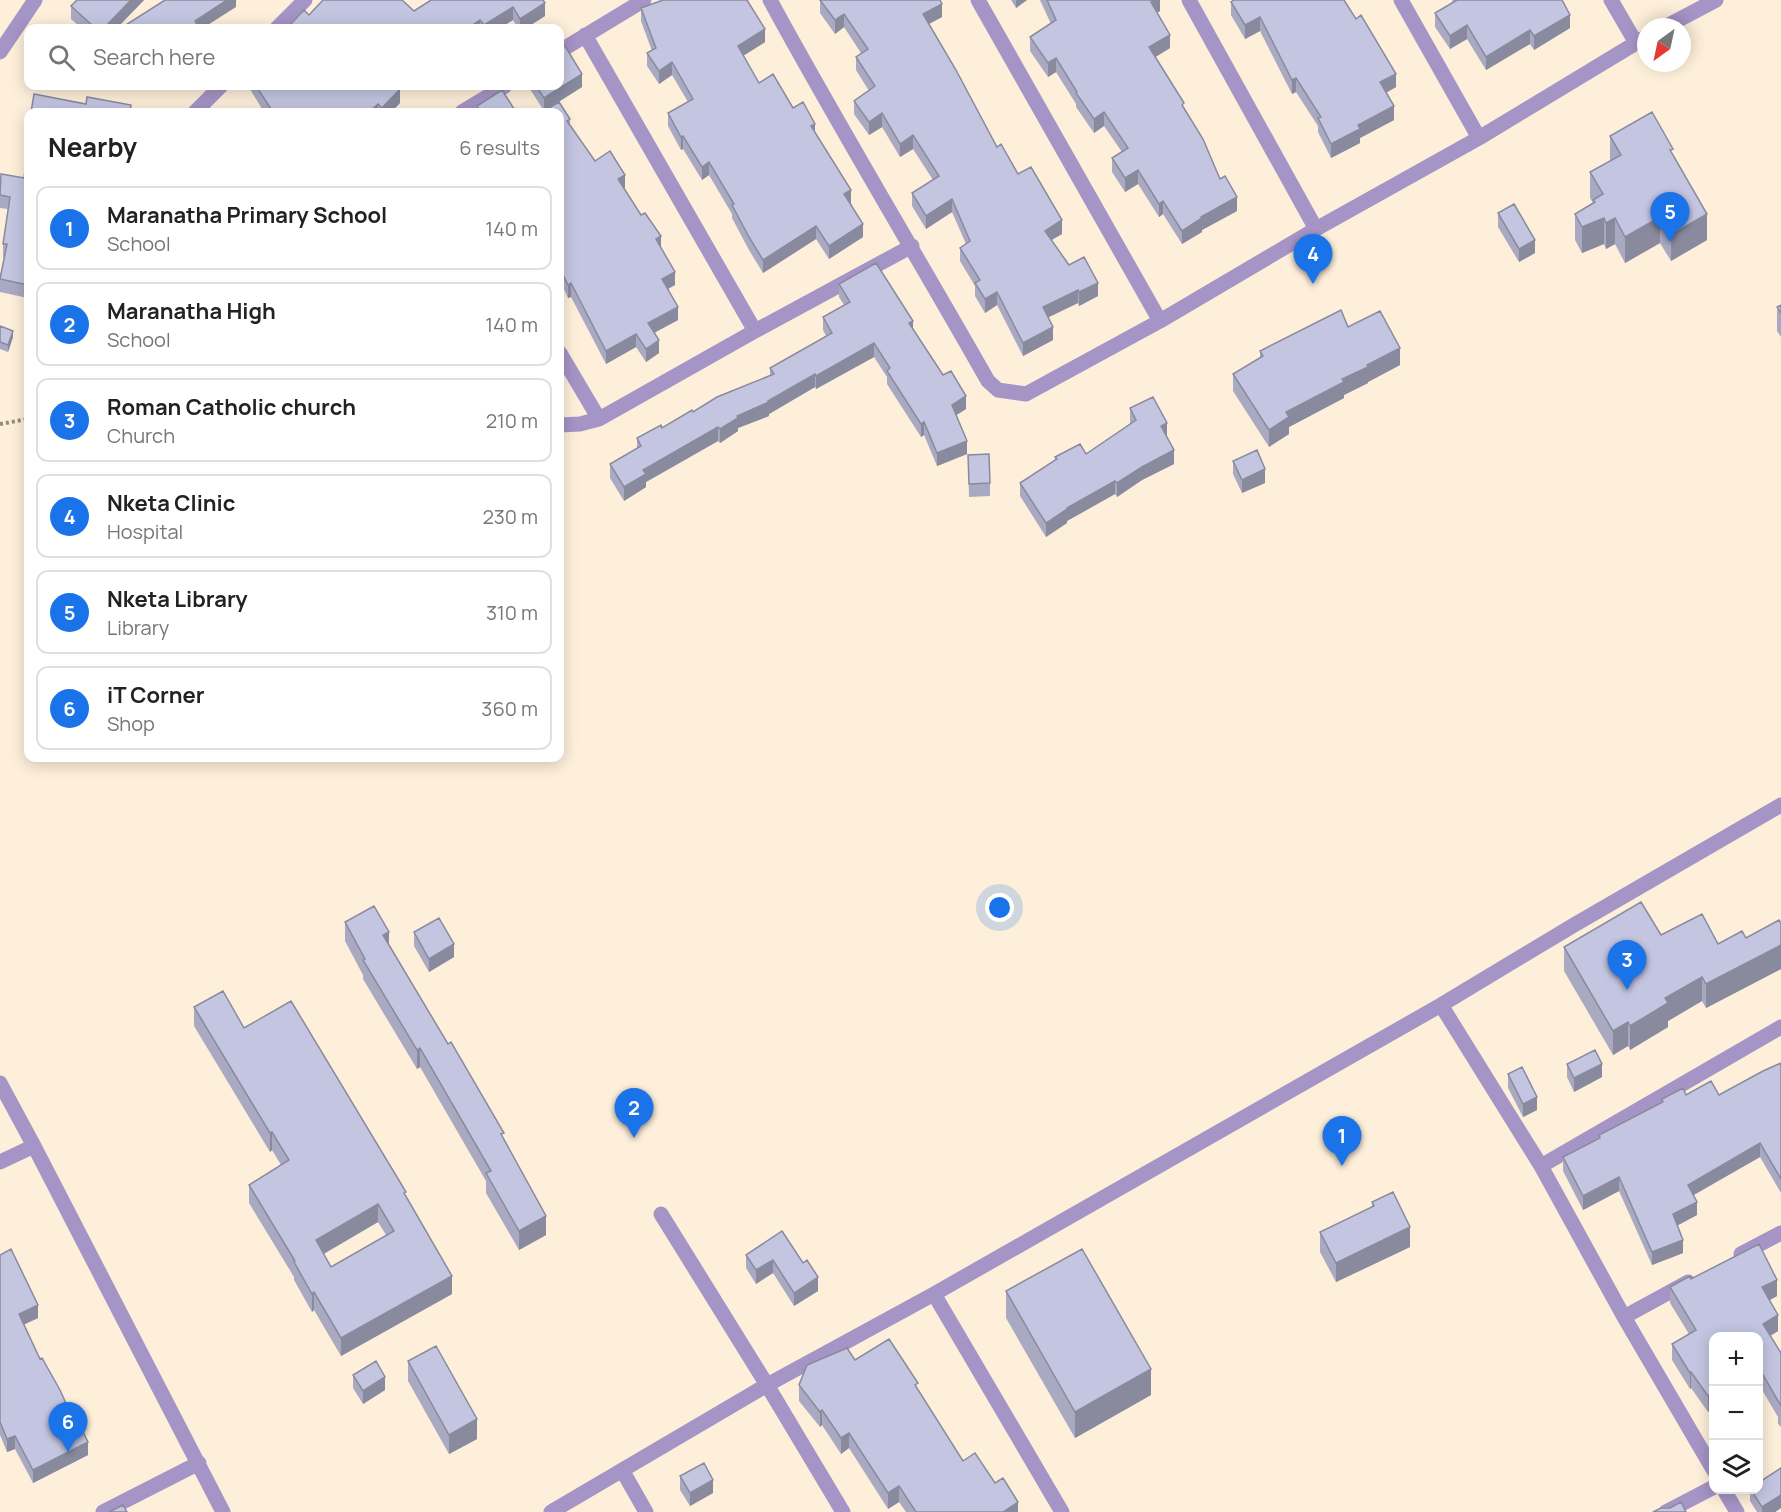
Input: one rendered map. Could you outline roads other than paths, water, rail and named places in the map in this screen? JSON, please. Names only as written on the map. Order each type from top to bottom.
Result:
[{"type":"street","points":[[0,52],[35,0]]},
{"type":"street","points":[[281,24],[305,0]]},
{"type":"street","points":[[564,48],[644,0]]},
{"type":"street","points":[[770,0],[817,87],[912,246],[988,381],[998,390],[1026,393],[1160,321],[1316,228],[1479,138],[1637,42]]},
{"type":"street","points":[[978,0],[1160,321]]},
{"type":"street","points":[[1189,0],[1316,228]]},
{"type":"street","points":[[1401,0],[1479,138]]},
{"type":"street","points":[[1611,0],[1637,35]]},
{"type":"street","points":[[1682,18],[1716,0]]},
{"type":"street","points":[[585,34],[755,331]]},
{"type":"street","points":[[199,108],[217,90]]},
{"type":"street","points":[[469,108],[498,90]]},
{"type":"street","points":[[564,425],[580,424],[599,419],[912,246]]},
{"type":"street","points":[[564,360],[599,419]]},
{"type":"street","points":[[551,1512],[767,1385],[934,1294],[1441,1005],[1781,805]]},
{"type":"street","points":[[1441,1005],[1541,1166],[1624,1317],[1709,1464]]},
{"type":"street","points":[[1541,1166],[1781,1027]]},
{"type":"street","points":[[0,1083],[223,1512]]},
{"type":"street","points":[[0,1162],[34,1146]]},
{"type":"street","points":[[661,1214],[843,1512]]},
{"type":"street","points":[[1727,1261],[1780,1234]]},
{"type":"street","points":[[1624,1317],[1707,1272]]},
{"type":"street","points":[[934,1294],[1062,1512]]},
{"type":"street","points":[[103,1512],[199,1463]]},
{"type":"street","points":[[622,1470],[646,1512]]},
{"type":"street","points":[[1666,1512],[1709,1489]]},
{"type":"street","points":[[1726,1494],[1737,1512]]},
{"type":"place","name":"Nketa Library","points":[[1670,242]]},
{"type":"place","name":"Nketa Clinic","points":[[1313,284]]},
{"type":"place","name":"Roman Catholic church","points":[[1627,990]]},
{"type":"place","name":"Maranatha High","points":[[634,1138]]},
{"type":"place","name":"Maranatha Primary School","points":[[1342,1166]]},
{"type":"place","name":"iT Corner","points":[[68,1452]]}]
